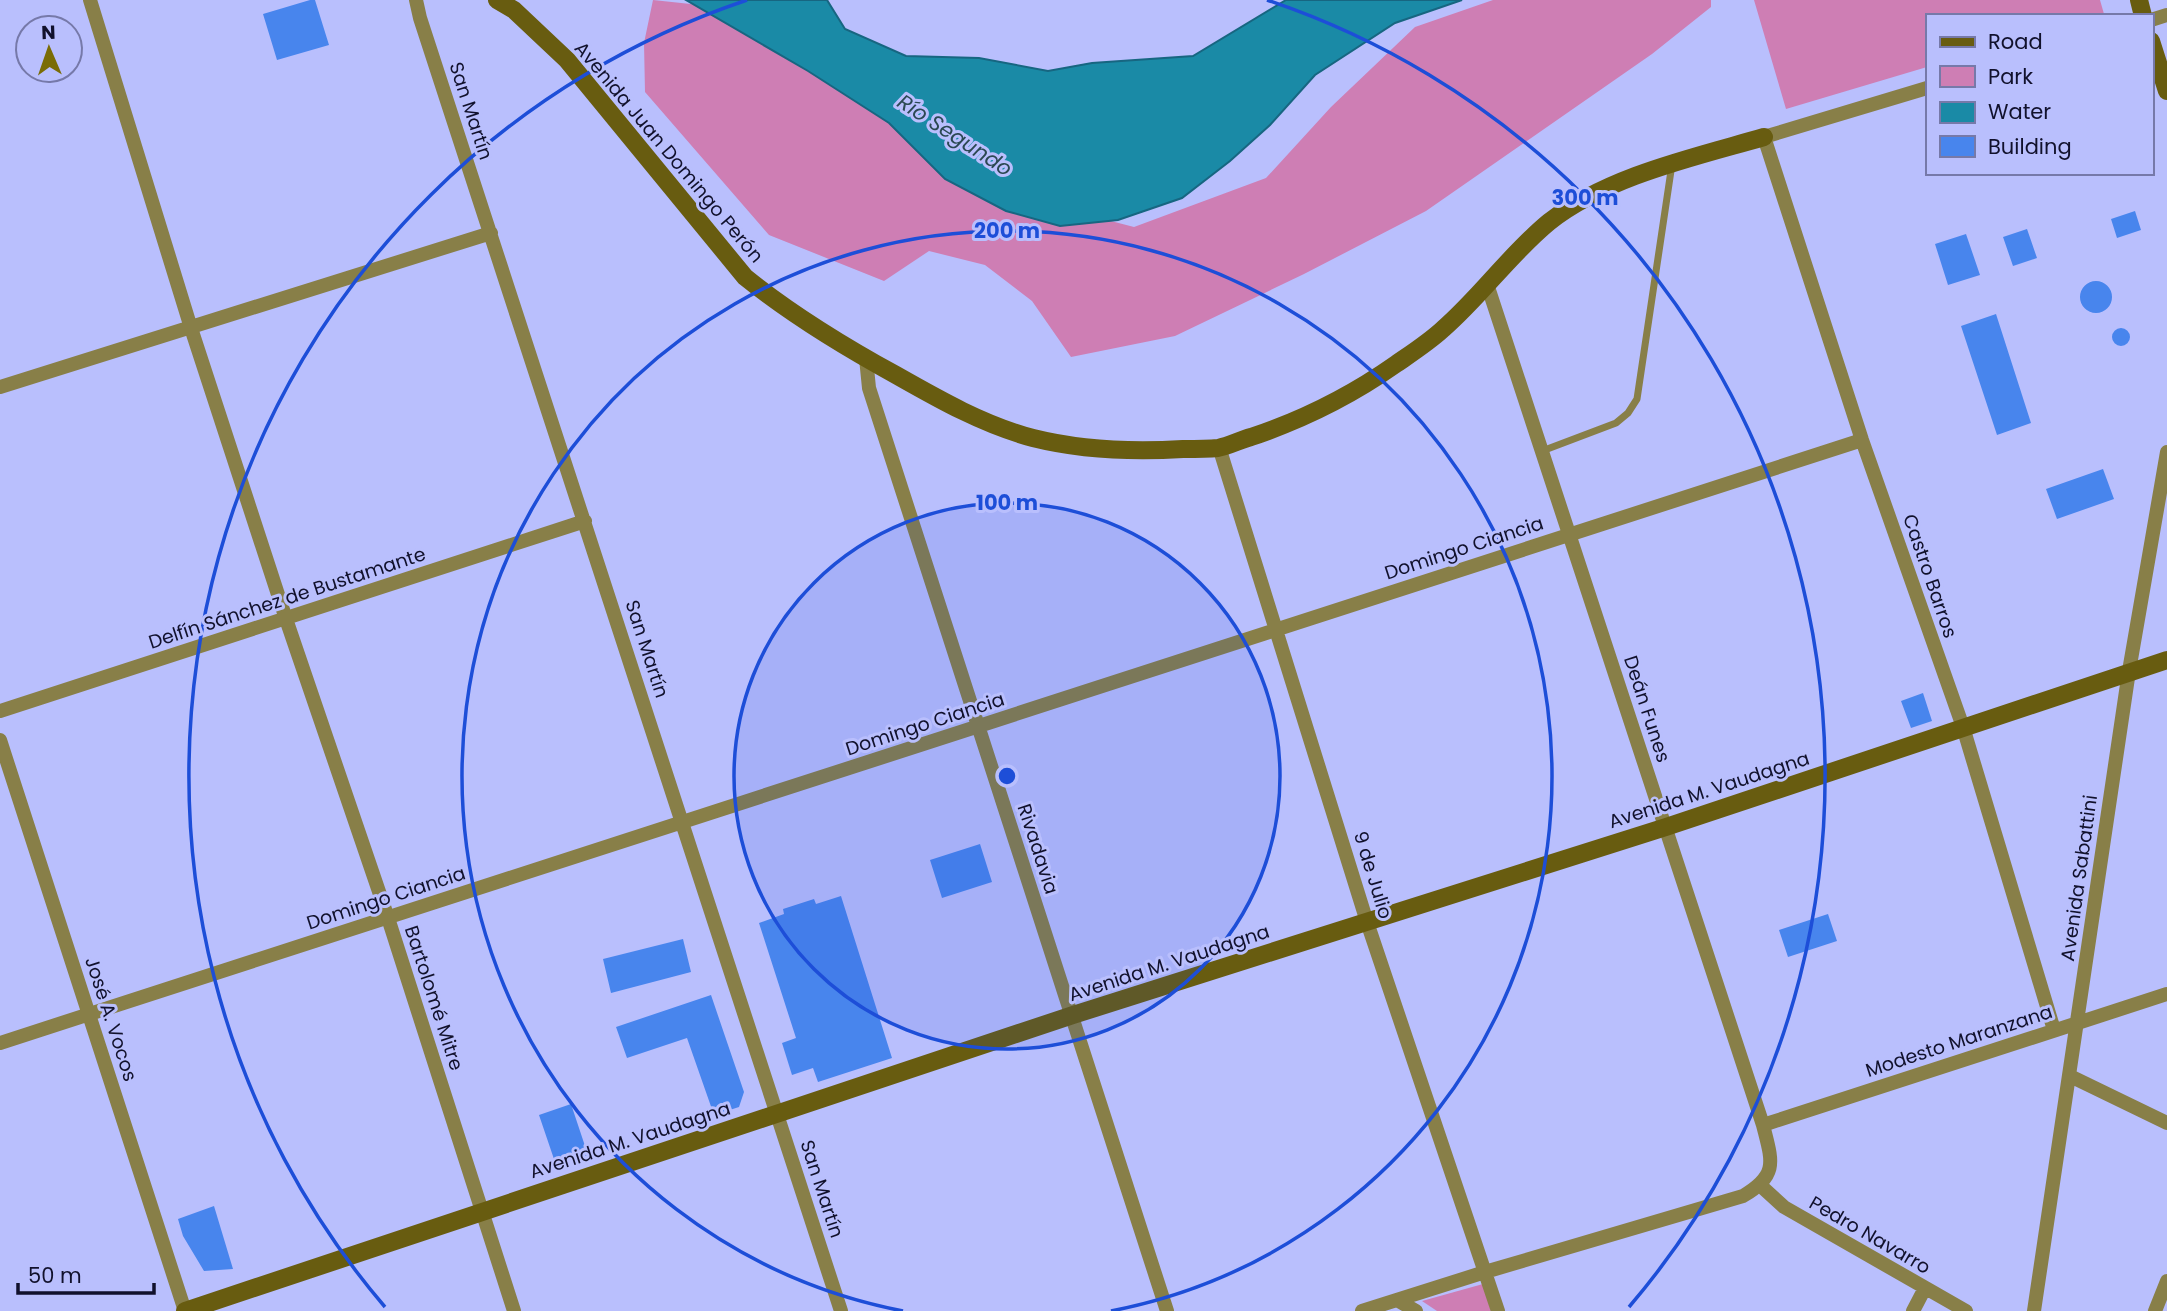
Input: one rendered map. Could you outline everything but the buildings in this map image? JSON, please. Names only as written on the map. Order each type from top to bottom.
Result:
[{"type":"main road","points":[[489,0],[514,10]]},
{"type":"main road","points":[[497,0],[514,10]]},
{"type":"main road","name":"Avenida Juan Domingo Perón","points":[[514,10],[567,60],[745,277],[778,304],[947,404],[1034,438],[1080,446],[1150,451],[1219,447],[1291,422],[1334,402],[1395,365],[1443,329],[1525,243],[1551,221],[1611,187],[1672,164],[1765,136]]},
{"type":"main road","points":[[2153,47],[2167,91]]},
{"type":"main road","name":"Avenida M. Vaudagna","points":[[185,1311],[1073,1015],[1666,827],[2167,660]]},
{"type":"street","name":"Bartolomé Mitre","points":[[90,0],[191,328],[286,620],[388,918],[514,1311]]},
{"type":"street","name":"San Martín","points":[[416,0],[419,18],[684,822],[841,1311]]},
{"type":"street","points":[[1765,136],[1926,88]]},
{"type":"street","name":"Castro Barros","points":[[1765,136],[1863,440],[1963,727],[2054,1030]]},
{"type":"street","points":[[0,387],[491,233]]},
{"type":"street","name":"Deán Funes","points":[[1487,284],[1763,1125],[1771,1156],[1770,1171],[1761,1186]]},
{"type":"street","name":"Rivadavia","points":[[866,358],[869,388],[1167,1311]]},
{"type":"street","name":"Domingo Ciancia","points":[[0,1043],[1863,440]]},
{"type":"street","name":"9 de Julio","points":[[1219,447],[1367,922],[1498,1311]]},
{"type":"street","name":"Avenida Sabattini","points":[[2034,1311],[2129,671],[2167,452]]},
{"type":"street","name":"Delfín Sánchez de Bustamante","points":[[0,710],[286,620],[585,521]]},
{"type":"street","name":"José A. Vocos","points":[[0,740],[185,1311]]},
{"type":"street","name":"Modesto Maranzana","points":[[1763,1125],[2167,994]]},
{"type":"street","points":[[2070,1076],[2167,1123]]},
{"type":"street","points":[[1362,1311],[1743,1196],[1761,1186]]},
{"type":"street","name":"Pedro Navarro","points":[[1761,1186],[1784,1208],[1966,1311]]},
{"type":"street","points":[[2155,1311],[2167,1281]]},
{"type":"street","points":[[1913,1311],[1924,1288]]},
{"type":"street","points":[[1396,1300],[1416,1311]]},
{"type":"lane","points":[[1542,451],[1616,423],[1628,413],[1637,399],[1672,164]]},
{"type":"green space","points":[[653,0],[728,8],[1026,199],[1134,227],[1266,178],[1331,107],[1415,27],[1493,0],[1711,0],[1711,7],[1652,54],[1426,211],[1175,336],[1071,357],[1032,301],[985,265],[929,251],[884,281],[769,235],[645,92],[644,43]]},
{"type":"green space","points":[[1754,0],[2100,0],[2104,14],[1926,14],[1926,67],[1786,109]]},
{"type":"green space","points":[[1483,1284],[1491,1311],[1437,1311],[1422,1301]]},
{"type":"water","name":"Río Segundo","points":[[686,0],[827,0],[845,29],[906,56],[979,58],[1048,71],[1092,63],[1193,56],[1286,0],[1462,0],[1395,23],[1315,75],[1270,125],[1230,161],[1182,198],[1118,220],[1060,226],[1006,211],[945,179],[889,123],[808,71]]}]
